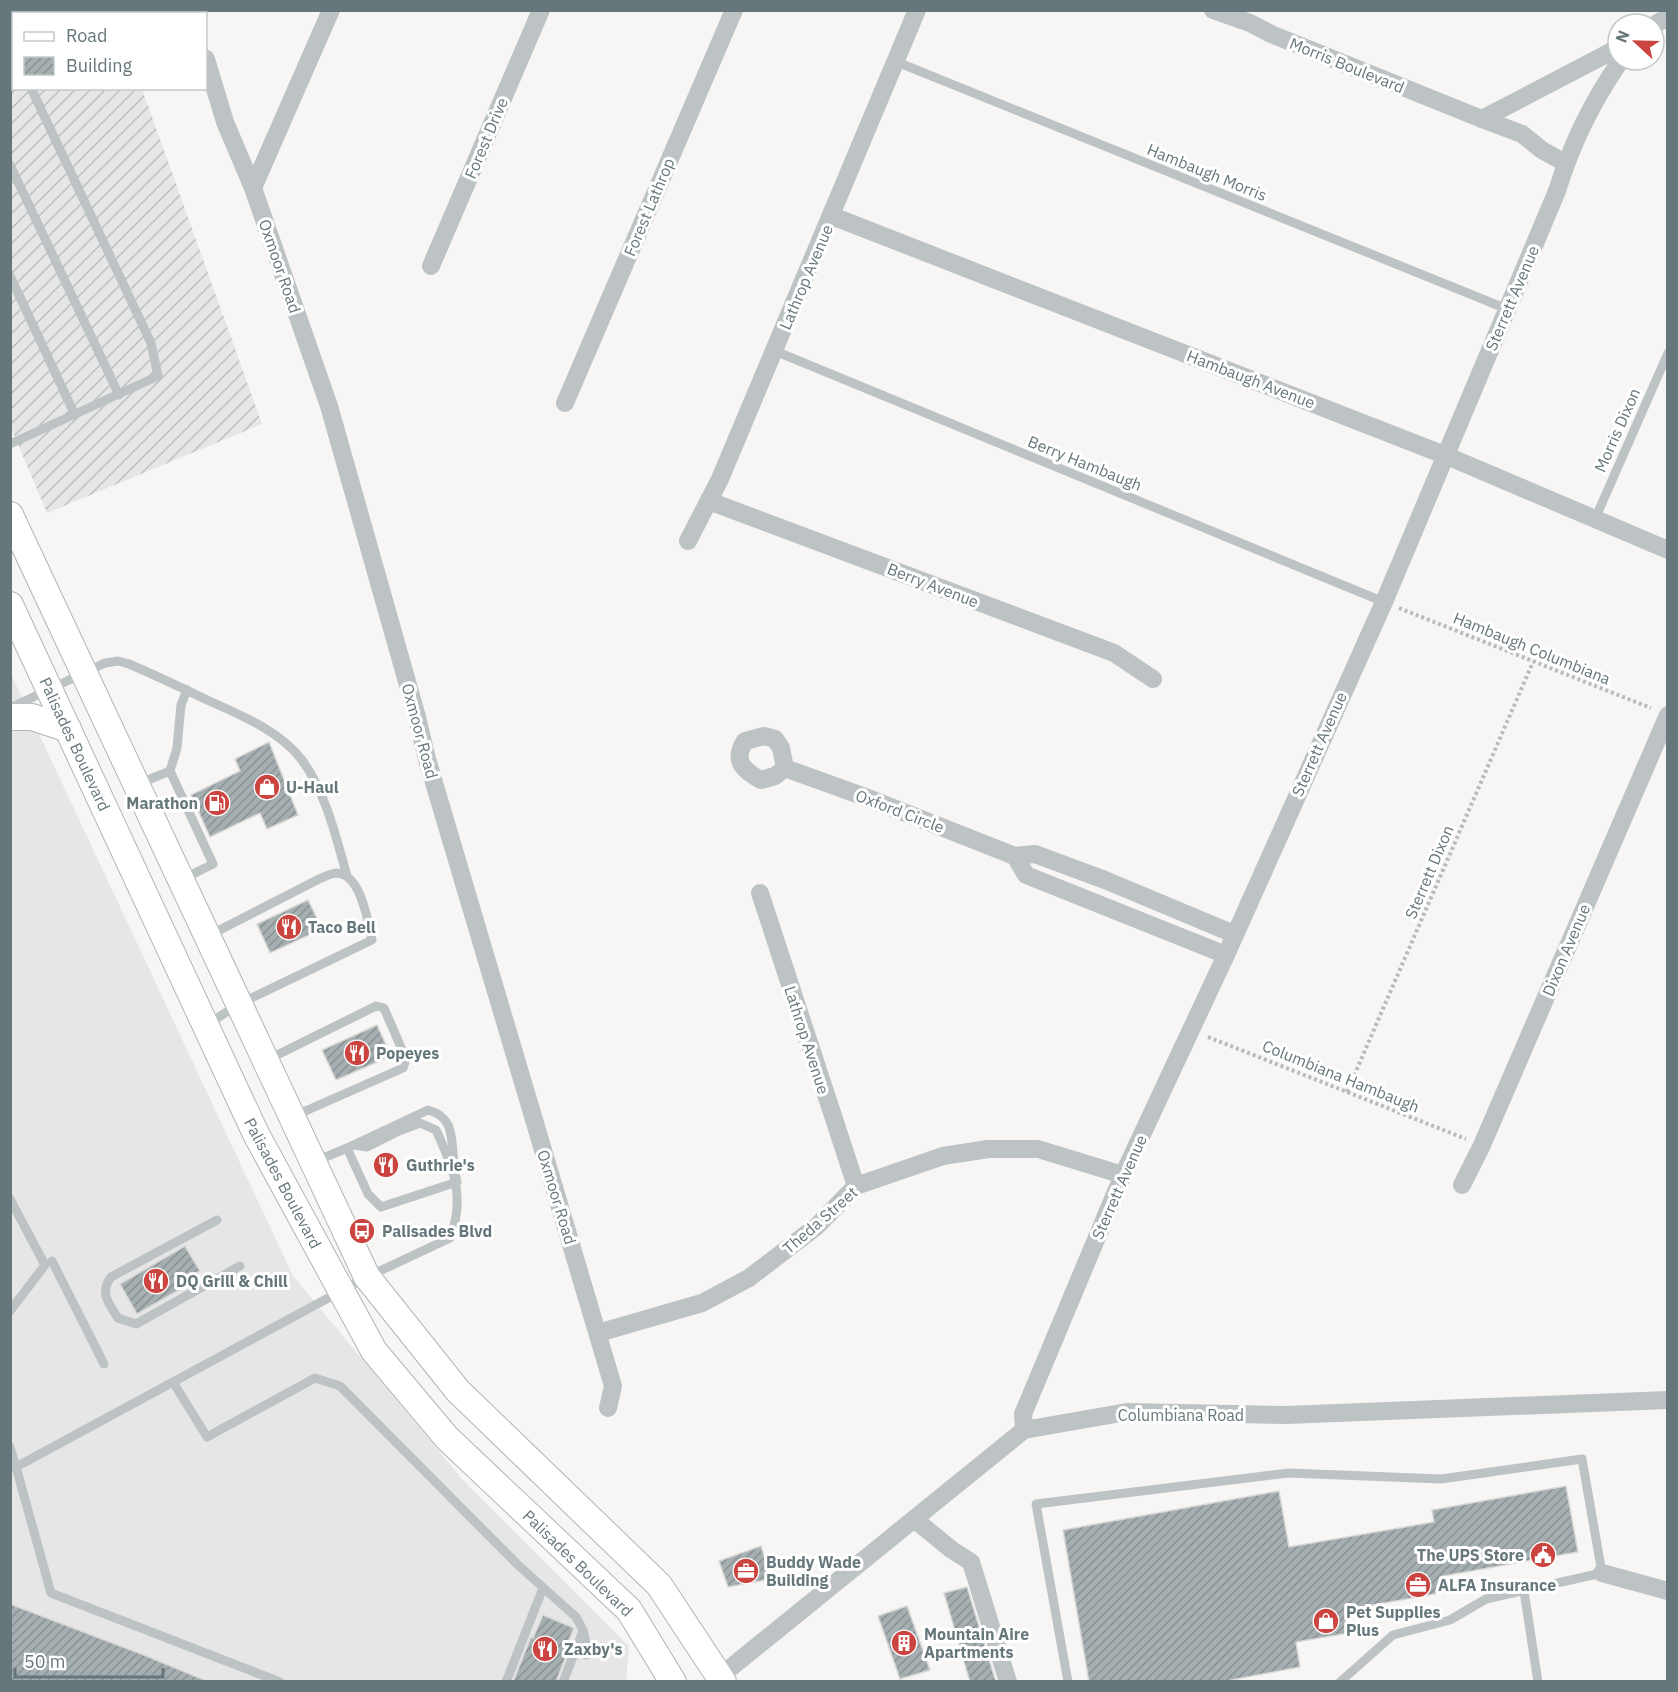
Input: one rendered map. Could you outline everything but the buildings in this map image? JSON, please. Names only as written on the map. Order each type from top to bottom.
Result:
[{"type":"main road","name":"Palisades Boulevard","points":[[10,515],[367,1277],[458,1391],[659,1585],[719,1680]]},
{"type":"main road","name":"Palisades Boulevard","points":[[10,605],[256,1134],[374,1351],[447,1438],[629,1610],[674,1682]]},
{"type":"main road","points":[[10,717],[32,717],[68,729]]},
{"type":"street","points":[[253,188],[331,10]]},
{"type":"street","name":"Forest Drive","points":[[431,266],[540,10]]},
{"type":"street","name":"Forest Lathrop","points":[[565,403],[734,10]]},
{"type":"street","name":"Lathrop Avenue","points":[[688,541],[720,479],[917,10]]},
{"type":"street","name":"Morris Boulevard","points":[[1213,10],[1253,16],[1271,34],[1522,134],[1565,164]]},
{"type":"street","points":[[1482,119],[1606,54]]},
{"type":"street","name":"Oxmoor Road","points":[[207,62],[225,122],[253,188],[329,406],[417,717],[430,771],[613,1386],[608,1408]]},
{"type":"street","name":"Sterrett Avenue","points":[[1024,1430],[1023,1414],[1123,1175],[1226,955],[1384,602],[1557,191],[1565,164],[1613,72]]},
{"type":"street","name":"Hambaugh Avenue","points":[[832,216],[1447,456],[1668,550]]},
{"type":"street","name":"Berry Avenue","points":[[709,501],[1114,653],[1153,679]]},
{"type":"street","name":"Dixon Avenue","points":[[1462,1185],[1482,1145],[1665,720]]},
{"type":"street","name":"Oxford Circle","points":[[785,768],[1015,856],[1035,855],[1105,880],[1234,934]]},
{"type":"street","name":"Oxford Circle","points":[[1015,856],[1026,875],[1226,955]]},
{"type":"street","points":[[1096,902],[1105,880]]},
{"type":"street","name":"Lathrop Avenue","points":[[760,893],[856,1186]]},
{"type":"street","name":"Theda Street","points":[[598,1333],[702,1303],[749,1278],[817,1226],[856,1186],[943,1156],[988,1149],[1038,1149],[1123,1175]]},
{"type":"street","name":"Columbiana Road","points":[[719,1680],[1024,1430],[1127,1412],[1286,1416],[1668,1400]]},
{"type":"street","points":[[914,1519],[952,1550],[971,1562],[1008,1682]]},
{"type":"street","points":[[1602,1573],[1668,1591]]},
{"type":"lane","name":"Hambaugh Morris","points":[[897,62],[1507,309]]},
{"type":"lane","points":[[10,444],[158,376],[151,343],[32,90]]},
{"type":"lane","points":[[10,165],[119,395]]},
{"type":"lane","points":[[10,276],[75,415]]},
{"type":"lane","name":"Berry Hambaugh","points":[[775,351],[1384,602]]},
{"type":"lane","name":"Morris Dixon","points":[[1595,519],[1668,353]]},
{"type":"lane","points":[[10,708],[105,663],[118,661],[245,718],[269,732],[301,760],[325,805],[346,876]]},
{"type":"lane","points":[[181,880],[213,864],[170,771],[177,748],[181,705],[187,690]]},
{"type":"lane","points":[[136,785],[170,771]]},
{"type":"lane","points":[[206,1025],[239,1004],[372,940],[354,882],[338,873],[319,879],[208,936]]},
{"type":"lane","points":[[266,1061],[376,1006],[384,1008],[406,1059],[403,1068],[292,1117]]},
{"type":"lane","points":[[16,1467],[367,1277],[450,1238],[457,1221],[457,1182],[449,1124],[440,1113],[428,1110],[314,1162]]},
{"type":"lane","points":[[350,1146],[367,1147],[399,1131],[420,1124],[436,1130],[457,1182]]},
{"type":"lane","points":[[350,1146],[368,1194],[381,1207],[457,1182]]},
{"type":"lane","points":[[10,1199],[45,1265],[10,1311]]},
{"type":"lane","points":[[217,1220],[111,1278],[104,1292],[106,1300],[118,1318],[136,1324],[240,1266]]},
{"type":"lane","points":[[52,1261],[104,1364]]},
{"type":"lane","points":[[173,1382],[207,1437],[315,1378],[340,1386],[543,1588],[576,1617],[583,1630],[586,1655]]},
{"type":"lane","points":[[10,1447],[51,1593],[280,1682]]},
{"type":"lane","points":[[1068,1682],[1036,1504],[1289,1473],[1441,1479],[1582,1459],[1602,1573],[1486,1599],[1450,1620],[1393,1635],[1340,1682]]},
{"type":"lane","points":[[506,1682],[543,1588]]},
{"type":"lane","points":[[1524,1591],[1538,1682]]},
{"type":"lane","points":[[563,1682],[583,1630]]},
{"type":"path","name":"Hambaugh Columbiana","points":[[1384,602],[1657,710],[1665,720]]},
{"type":"path","name":"Sterrett Dixon","points":[[1347,1092],[1533,662]]},
{"type":"path","name":"Columbiana Hambaugh","points":[[1191,1030],[1482,1145]]},
{"type":"shaded area","points":[[10,11],[114,11],[12,12],[12,90],[142,90],[262,424],[47,513],[11,428]]},
{"type":"shaded area","points":[[10,672],[293,1276],[463,1480],[629,1646],[626,1681],[11,1681]]},
{"type":"place","name":"U-Haul","points":[[267,787]]},
{"type":"place","name":"Marathon","points":[[217,803]]},
{"type":"place","name":"Taco Bell","points":[[289,927]]},
{"type":"place","name":"Popeyes","points":[[357,1053]]},
{"type":"place","name":"Guthrie's","points":[[386,1165]]},
{"type":"place","name":"Palisades Blvd","points":[[362,1231]]},
{"type":"place","name":"DQ Grill & Chill","points":[[156,1281]]},
{"type":"place","name":"The UPS Store","points":[[1543,1555]]},
{"type":"place","name":"Buddy Wade Building","points":[[746,1571]]},
{"type":"place","name":"ALFA Insurance","points":[[1418,1585]]},
{"type":"place","name":"Pet Supplies Plus","points":[[1326,1621]]},
{"type":"place","name":"Mountain Aire Apartments","points":[[904,1643]]},
{"type":"place","name":"Zaxby's","points":[[545,1649]]}]
